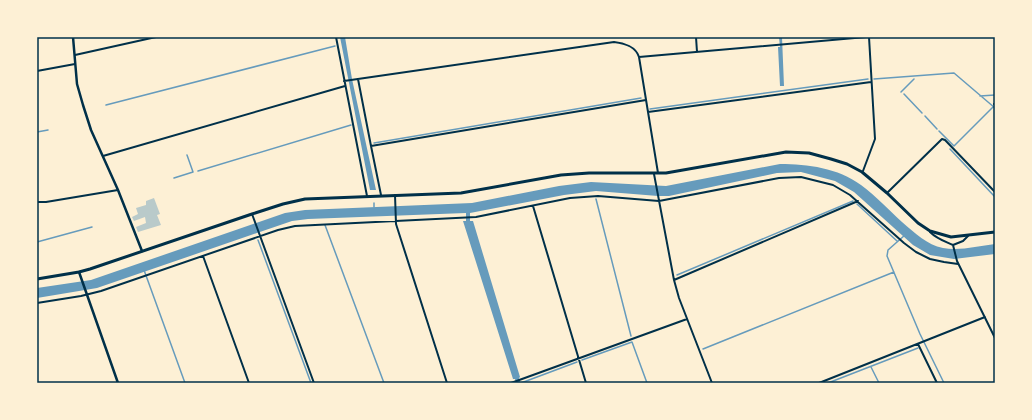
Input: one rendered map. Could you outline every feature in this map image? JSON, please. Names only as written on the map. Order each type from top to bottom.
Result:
[{"type":"highway","points":[[37,279],[79,272],[283,204],[306,199],[461,193],[561,175],[589,173],[659,174],[786,152],[809,154],[831,159],[847,164],[862,172],[886,192],[918,223],[930,231],[951,237],[995,232]]},
{"type":"street","points":[[73,37],[78,84],[91,130],[118,190],[142,251]]},
{"type":"street","points":[[74,55],[156,37]]},
{"type":"street","points":[[336,37],[368,196]]},
{"type":"street","points":[[696,37],[697,52]]},
{"type":"street","points":[[639,57],[866,37]]},
{"type":"street","points":[[862,172],[875,139],[869,37]]},
{"type":"street","points":[[345,81],[614,42],[633,48],[636,50],[639,57],[659,174]]},
{"type":"street","points":[[37,71],[75,64]]},
{"type":"street","points":[[358,79],[380,195]]},
{"type":"street","points":[[648,112],[871,82]]},
{"type":"street","points":[[103,156],[345,86]]},
{"type":"street","points":[[371,146],[646,100]]},
{"type":"street","points":[[886,192],[942,139],[945,140],[995,192]]},
{"type":"street","points":[[654,174],[678,298],[712,383]]},
{"type":"street","points":[[37,303],[86,294],[203,256],[259,235],[295,226],[396,219],[466,218],[570,198],[598,196],[659,200],[779,178],[801,177],[833,185],[858,201],[901,241],[916,252],[930,259],[944,262],[958,262]]},
{"type":"street","points":[[37,202],[46,202],[118,190]]},
{"type":"street","points":[[395,195],[396,219],[447,383]]},
{"type":"street","points":[[674,280],[858,201]]},
{"type":"street","points":[[533,206],[586,383]]},
{"type":"street","points":[[252,214],[314,383]]},
{"type":"street","points":[[930,231],[935,237],[953,246],[958,262],[995,338]]},
{"type":"street","points":[[953,246],[968,236]]},
{"type":"street","points":[[203,256],[249,383]]},
{"type":"street","points":[[79,272],[118,383]]},
{"type":"street","points":[[819,383],[985,317]]},
{"type":"street","points":[[511,383],[687,319]]},
{"type":"street","points":[[918,344],[937,383]]},
{"type":"shaded area","points":[[154,198],[160,214],[157,215],[161,225],[138,232],[136,227],[146,223],[145,217],[134,221],[132,217],[138,214],[136,208],[146,205],[146,201]]},
{"type":"water","points":[[340,37],[345,37],[352,79],[376,190],[370,190]]},
{"type":"water","points":[[779,37],[782,37],[784,86],[780,86],[778,47],[780,47]]},
{"type":"water","points":[[780,164],[822,168],[852,179],[872,194],[916,234],[932,244],[943,248],[956,249],[995,244],[995,254],[954,259],[930,255],[913,245],[854,192],[835,181],[801,172],[777,173],[669,196],[596,191],[564,195],[470,213],[470,221],[473,221],[520,377],[520,382],[522,383],[516,383],[515,379],[513,379],[463,221],[466,221],[466,213],[308,219],[292,221],[97,288],[37,298],[37,288],[91,280],[285,213],[305,210],[472,203],[559,186],[591,182],[666,186]]},
{"type":"waterway","points":[[106,105],[335,46]]},
{"type":"waterway","points":[[874,79],[954,73],[995,108]]},
{"type":"waterway","points":[[650,109],[868,79]]},
{"type":"waterway","points":[[901,92],[914,79]]},
{"type":"waterway","points":[[904,94],[922,113]]},
{"type":"waterway","points":[[980,96],[995,95]]},
{"type":"waterway","points":[[374,143],[641,98]]},
{"type":"waterway","points":[[939,131],[954,146],[993,107]]},
{"type":"waterway","points":[[925,116],[937,129]]},
{"type":"waterway","points":[[198,171],[351,125]]},
{"type":"waterway","points":[[37,132],[48,130]]},
{"type":"waterway","points":[[950,149],[995,197]]},
{"type":"waterway","points":[[174,178],[193,172],[187,155]]},
{"type":"waterway","points":[[596,199],[631,336]]},
{"type":"waterway","points":[[677,275],[853,201]]},
{"type":"waterway","points":[[857,204],[897,241]]},
{"type":"waterway","points":[[325,225],[384,383]]},
{"type":"waterway","points":[[37,242],[92,227]]},
{"type":"waterway","points":[[905,235],[888,250],[887,256],[920,334],[944,383]]},
{"type":"waterway","points":[[258,240],[311,383]]},
{"type":"waterway","points":[[144,270],[185,383]]},
{"type":"waterway","points":[[703,349],[894,272]]},
{"type":"waterway","points":[[582,360],[632,342],[647,383]]},
{"type":"waterway","points":[[828,383],[918,348]]},
{"type":"waterway","points":[[521,383],[577,362]]},
{"type":"waterway","points":[[871,367],[879,383]]}]
